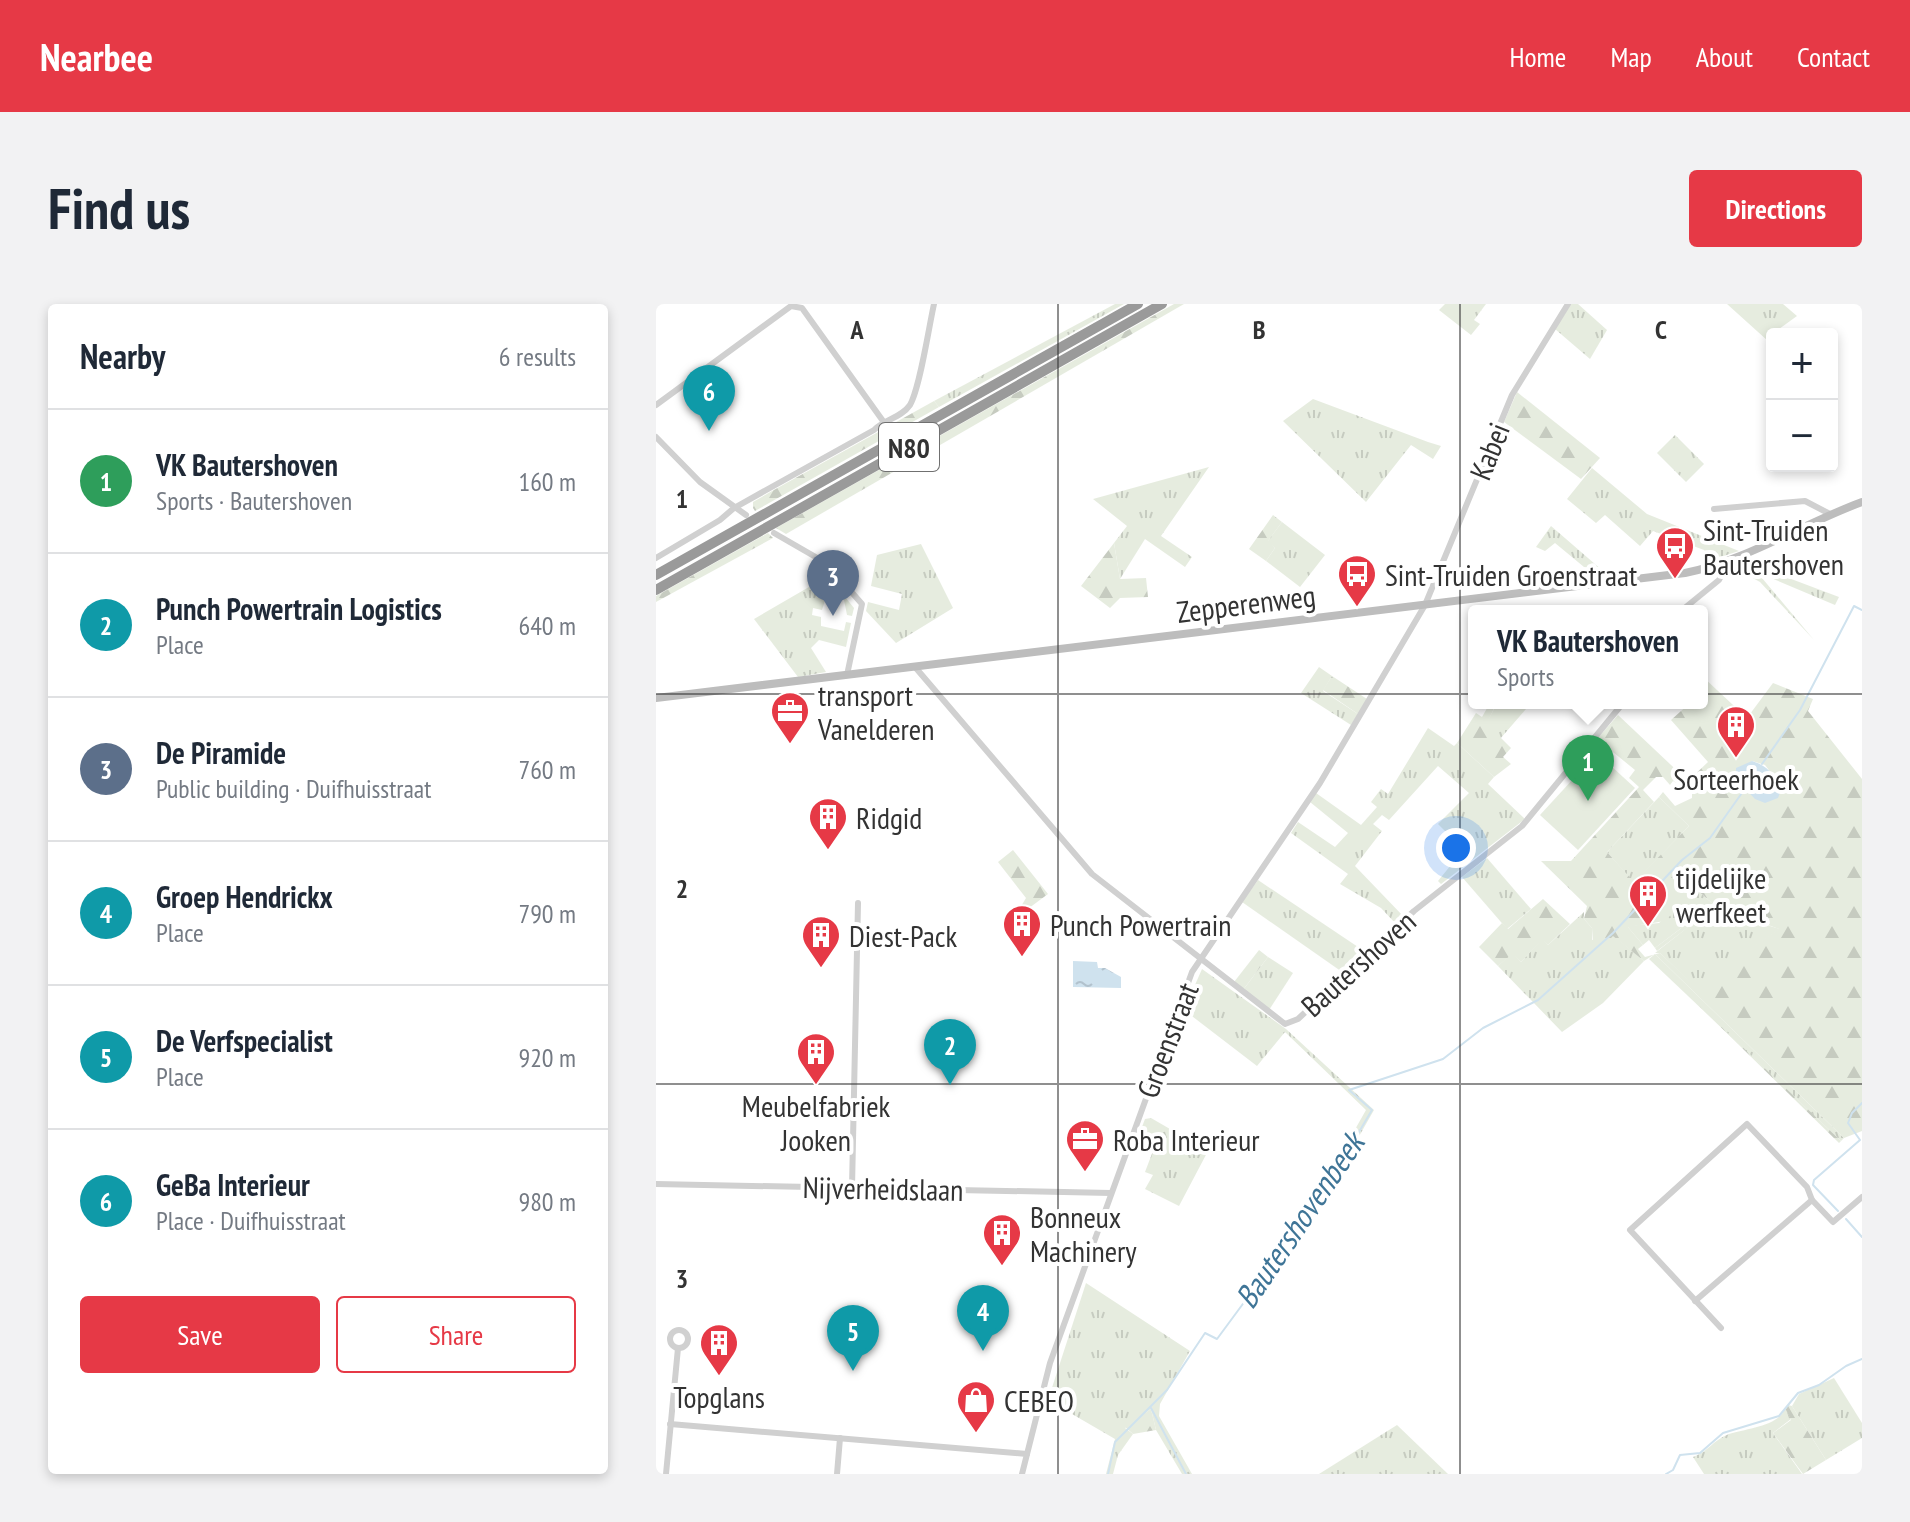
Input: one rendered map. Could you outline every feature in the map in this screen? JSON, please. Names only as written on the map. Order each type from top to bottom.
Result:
[{"type":"highway","name":"N80","points":[[656,575],[1138,304]]},
{"type":"highway","name":"N80","points":[[656,590],[1162,304]]},
{"type":"street","points":[[656,558],[720,520],[734,508],[874,430],[883,421],[897,417],[911,403],[934,304]]},
{"type":"street","name":"Kabei","points":[[1425,605],[1512,395],[1568,304]]},
{"type":"street","points":[[656,405],[791,306],[802,308],[883,421]]},
{"type":"street","points":[[656,437],[700,482],[746,515]]},
{"type":"street","points":[[1714,509],[1805,501],[1830,514]]},
{"type":"street","name":"Zepperenweg","points":[[656,698],[1658,577],[1728,562],[1862,502]]},
{"type":"street","points":[[774,533],[826,563],[862,604],[847,675]]},
{"type":"street","points":[[1688,605],[1719,580],[1728,562]]},
{"type":"street","name":"Groenstraat","points":[[1022,1474],[1050,1363],[1182,998],[1200,960],[1320,783],[1425,605]]},
{"type":"street","name":"Bautershoven","points":[[915,667],[1092,874],[1280,1022],[1293,1023],[1414,911],[1522,826],[1618,709]]},
{"type":"street","points":[[852,1188],[858,903]]},
{"type":"street","points":[[1721,1328],[1630,1230],[1747,1124],[1807,1187],[1812,1200],[1833,1222],[1862,1197]]},
{"type":"street","name":"Nijverheidslaan","points":[[656,1184],[1111,1193]]},
{"type":"street","points":[[1695,1301],[1812,1200]]},
{"type":"street","points":[[666,1474],[678,1348]]},
{"type":"street","points":[[670,1424],[1027,1454]]},
{"type":"street","points":[[837,1474],[840,1438]]},
{"type":"green space","points":[[1115,304],[1124,304],[939,407],[934,401]]},
{"type":"green space","points":[[1174,304],[1184,304],[786,534],[776,528]]},
{"type":"green space","points":[[1445,304],[1486,304],[1474,320],[1480,324],[1471,335],[1439,310]]},
{"type":"green space","points":[[1571,304],[1578,304],[1607,330],[1590,359],[1555,329]]},
{"type":"green space","points":[[1727,304],[1783,304],[1797,316],[1780,328],[1766,328],[1766,339]]},
{"type":"green space","points":[[1517,392],[1600,458],[1581,479],[1504,422]]},
{"type":"green space","points":[[1313,399],[1441,446],[1433,459],[1411,445],[1366,502],[1283,421]]},
{"type":"green space","points":[[934,401],[939,407],[755,511],[753,508],[753,502]]},
{"type":"green space","points":[[1675,435],[1704,464],[1686,482],[1657,453]]},
{"type":"green space","points":[[1209,467],[1161,536],[1192,557],[1185,567],[1145,539],[1120,579],[1114,543],[1127,526],[1093,499]]},
{"type":"green space","points":[[1592,468],[1647,514],[1739,551],[1705,562],[1704,550],[1653,531],[1640,546],[1605,515],[1596,523],[1567,499]]},
{"type":"green space","points":[[1273,515],[1282,522],[1268,541],[1275,548],[1266,561],[1249,549]]},
{"type":"green space","points":[[1282,522],[1325,555],[1300,587],[1266,561],[1275,548],[1267,542]]},
{"type":"green space","points":[[1551,526],[1610,577],[1584,580],[1581,570],[1584,567],[1555,543],[1545,551],[1536,547]]},
{"type":"green space","points":[[768,533],[773,538],[656,602],[656,596]]},
{"type":"green space","points":[[1114,543],[1120,579],[1146,578],[1148,597],[1120,598],[1110,608],[1081,586]]},
{"type":"green space","points":[[921,544],[953,608],[896,643],[866,611],[868,602],[899,610],[902,594],[871,586],[877,555]]},
{"type":"green space","points":[[1746,562],[1839,597],[1835,605],[1764,575],[1762,578],[1814,640],[1760,582],[1738,570]]},
{"type":"green space","points":[[828,576],[854,608],[852,616],[847,615],[843,595],[828,591],[822,610],[813,608],[812,615],[821,617],[821,626],[844,631],[846,622],[851,623],[846,647],[819,640],[811,648],[826,672],[798,677],[754,619]]},
{"type":"green space","points":[[1319,667],[1332,676],[1323,691],[1358,714],[1351,725],[1301,693]]},
{"type":"green space","points":[[1332,676],[1367,699],[1358,714],[1323,690]]},
{"type":"green space","points":[[1708,682],[1747,718],[1773,683],[1813,699],[1808,711],[1862,779],[1862,1131],[1844,1138],[1655,954],[1660,953],[1695,986],[1779,929],[1716,906],[1657,951],[1655,948],[1713,904],[1696,889],[1665,921],[1628,927],[1643,945],[1638,949],[1645,957],[1654,955],[1644,961],[1613,936],[1605,944],[1593,943],[1592,928],[1584,919],[1587,906],[1541,861],[1571,861],[1639,787],[1629,778],[1635,770],[1597,739],[1618,715],[1688,781],[1708,762],[1671,720],[1683,709],[1708,709]],"holes":[[[1752,761],[1765,765],[1782,788],[1745,791],[1736,779]],[[1656,777],[1663,777],[1670,785],[1673,781],[1692,792],[1692,798],[1675,806],[1663,792],[1659,797],[1689,826],[1634,882],[1607,852],[1654,802],[1643,790]]]},
{"type":"green space","points":[[1487,709],[1494,709],[1487,724],[1511,748],[1503,757],[1511,764],[1494,777],[1457,743],[1476,713],[1482,717]]},
{"type":"green space","points":[[1494,709],[1526,709],[1500,739],[1486,724]]},
{"type":"green space","points":[[1428,728],[1454,746],[1457,743],[1494,777],[1488,784],[1525,819],[1441,884],[1438,881],[1455,860],[1444,849],[1453,839],[1438,824],[1469,793],[1438,766],[1389,820],[1382,815],[1373,824],[1382,831],[1355,866],[1404,917],[1396,924],[1381,908],[1340,884],[1348,874],[1291,833],[1298,822],[1335,847],[1348,833],[1310,802],[1316,793],[1361,825],[1377,807],[1371,802],[1381,789],[1388,794]]},
{"type":"green space","points":[[1597,753],[1635,788],[1578,850],[1540,815]]},
{"type":"green space","points":[[1659,797],[1689,826],[1634,883],[1607,852]]},
{"type":"green space","points":[[1013,850],[1048,894],[1025,911],[1020,908],[1026,898],[998,862]]},
{"type":"green space","points":[[1487,858],[1531,909],[1507,929],[1462,877]]},
{"type":"green space","points":[[1258,880],[1367,953],[1345,974],[1242,902]]},
{"type":"green space","points":[[1696,889],[1713,904],[1655,948],[1649,940],[1643,945],[1627,926],[1659,923]]},
{"type":"green space","points":[[1543,899],[1570,924],[1548,945],[1542,940],[1521,962],[1512,954],[1498,966],[1479,947],[1502,923],[1508,929]]},
{"type":"green space","points":[[1716,905],[1733,915],[1780,929],[1695,987],[1660,953],[1655,953]]},
{"type":"green space","points":[[1584,912],[1584,919],[1592,928],[1592,940],[1613,935],[1644,961],[1603,1003],[1562,1032],[1498,966],[1512,953],[1521,962],[1542,939],[1548,945]]},
{"type":"green space","points":[[1259,950],[1268,957],[1243,990],[1234,982]]},
{"type":"green space","points":[[1655,954],[1844,1138],[1841,1141],[1649,959]]},
{"type":"green space","points":[[1268,957],[1293,973],[1269,1010],[1243,990]]},
{"type":"green space","points":[[1202,969],[1286,1029],[1374,1110],[1321,1203],[1261,1269],[1259,1266],[1306,1216],[1366,1110],[1285,1032],[1257,1066],[1184,1010]]},
{"type":"green space","points":[[1687,994],[1841,1141],[1839,1143]]},
{"type":"green space","points":[[1151,1118],[1208,1151],[1179,1206],[1145,1189],[1153,1175],[1145,1172],[1153,1151],[1135,1145],[1145,1119]]},
{"type":"green space","points":[[1086,1283],[1190,1351],[1160,1404],[1159,1416],[1192,1474],[1182,1474],[1156,1430],[1151,1409],[1125,1428],[1133,1434],[1118,1455],[1113,1474],[1106,1474],[1115,1439],[1048,1400]]},
{"type":"green space","points":[[1834,1378],[1862,1423],[1862,1438],[1826,1460],[1792,1406],[1799,1394]]},
{"type":"green space","points":[[1792,1406],[1826,1460],[1803,1474],[1773,1433],[1791,1420],[1785,1408]]},
{"type":"green space","points":[[1785,1408],[1791,1419],[1773,1433],[1802,1474],[1704,1474],[1693,1457],[1729,1434],[1769,1423]]},
{"type":"green space","points":[[1151,1409],[1156,1430],[1133,1434],[1125,1427]]},
{"type":"green space","points":[[1397,1425],[1448,1474],[1319,1474]]},
{"type":"water","points":[[1752,761],[1766,768],[1776,779],[1782,788],[1778,798],[1765,803],[1755,799],[1736,779],[1736,768]]},
{"type":"water","points":[[1073,961],[1097,962],[1098,968],[1105,968],[1121,977],[1121,988],[1073,987]]},
{"type":"waterway","name":"Bautershovenbeek","points":[[1762,764],[1800,710],[1854,606],[1862,610]]},
{"type":"waterway","name":"Bautershovenbeek","points":[[1108,1474],[1115,1442],[1167,1390],[1205,1333],[1217,1339],[1262,1278],[1260,1270],[1315,1206],[1372,1110],[1349,1090],[1443,1059],[1483,1028],[1538,1000],[1613,933],[1682,860],[1710,838],[1744,790]]},
{"type":"waterway","points":[[1838,1211],[1813,1185],[1814,1180],[1860,1140],[1848,1123],[1852,1113],[1862,1103]]},
{"type":"waterway","points":[[1846,1219],[1862,1237]]},
{"type":"waterway","points":[[1666,1474],[1673,1470],[1680,1455],[1700,1453],[1723,1433],[1779,1416],[1798,1393],[1819,1385],[1862,1359]]},
{"type":"waterway","points":[[1151,1408],[1186,1474]]},
{"type":"place","name":"GeBa Interieur","points":[[709,431]]},
{"type":"place","name":"Sint-Truiden Bautershoven","points":[[1675,580]]},
{"type":"place","name":"Sint-Truiden Groenstraat","points":[[1357,608]]},
{"type":"place","name":"De Piramide","points":[[833,616]]},
{"type":"place","name":"transport Vanelderen","points":[[790,745]]},
{"type":"place","name":"Sorteerhoek","points":[[1736,759]]},
{"type":"place","name":"VK Bautershoven","points":[[1588,801]]},
{"type":"place","name":"Ridgid","points":[[828,851]]},
{"type":"place","name":"tijdelijke werfkeet","points":[[1648,928]]},
{"type":"place","name":"Punch Powertrain","points":[[1022,958]]},
{"type":"place","name":"Diest-Pack","points":[[821,969]]},
{"type":"place","name":"Punch Powertrain Logistics","points":[[950,1085]]},
{"type":"place","name":"Meubelfabriek Jooken","points":[[816,1086]]},
{"type":"place","name":"Roba Interieur","points":[[1085,1173]]},
{"type":"place","name":"Bonneux Machinery","points":[[1002,1267]]},
{"type":"place","name":"Groep Hendrickx","points":[[983,1351]]},
{"type":"place","name":"De Verfspecialist","points":[[853,1371]]},
{"type":"place","name":"Topglans","points":[[719,1377]]},
{"type":"place","name":"CEBEO","points":[[976,1434]]}]
